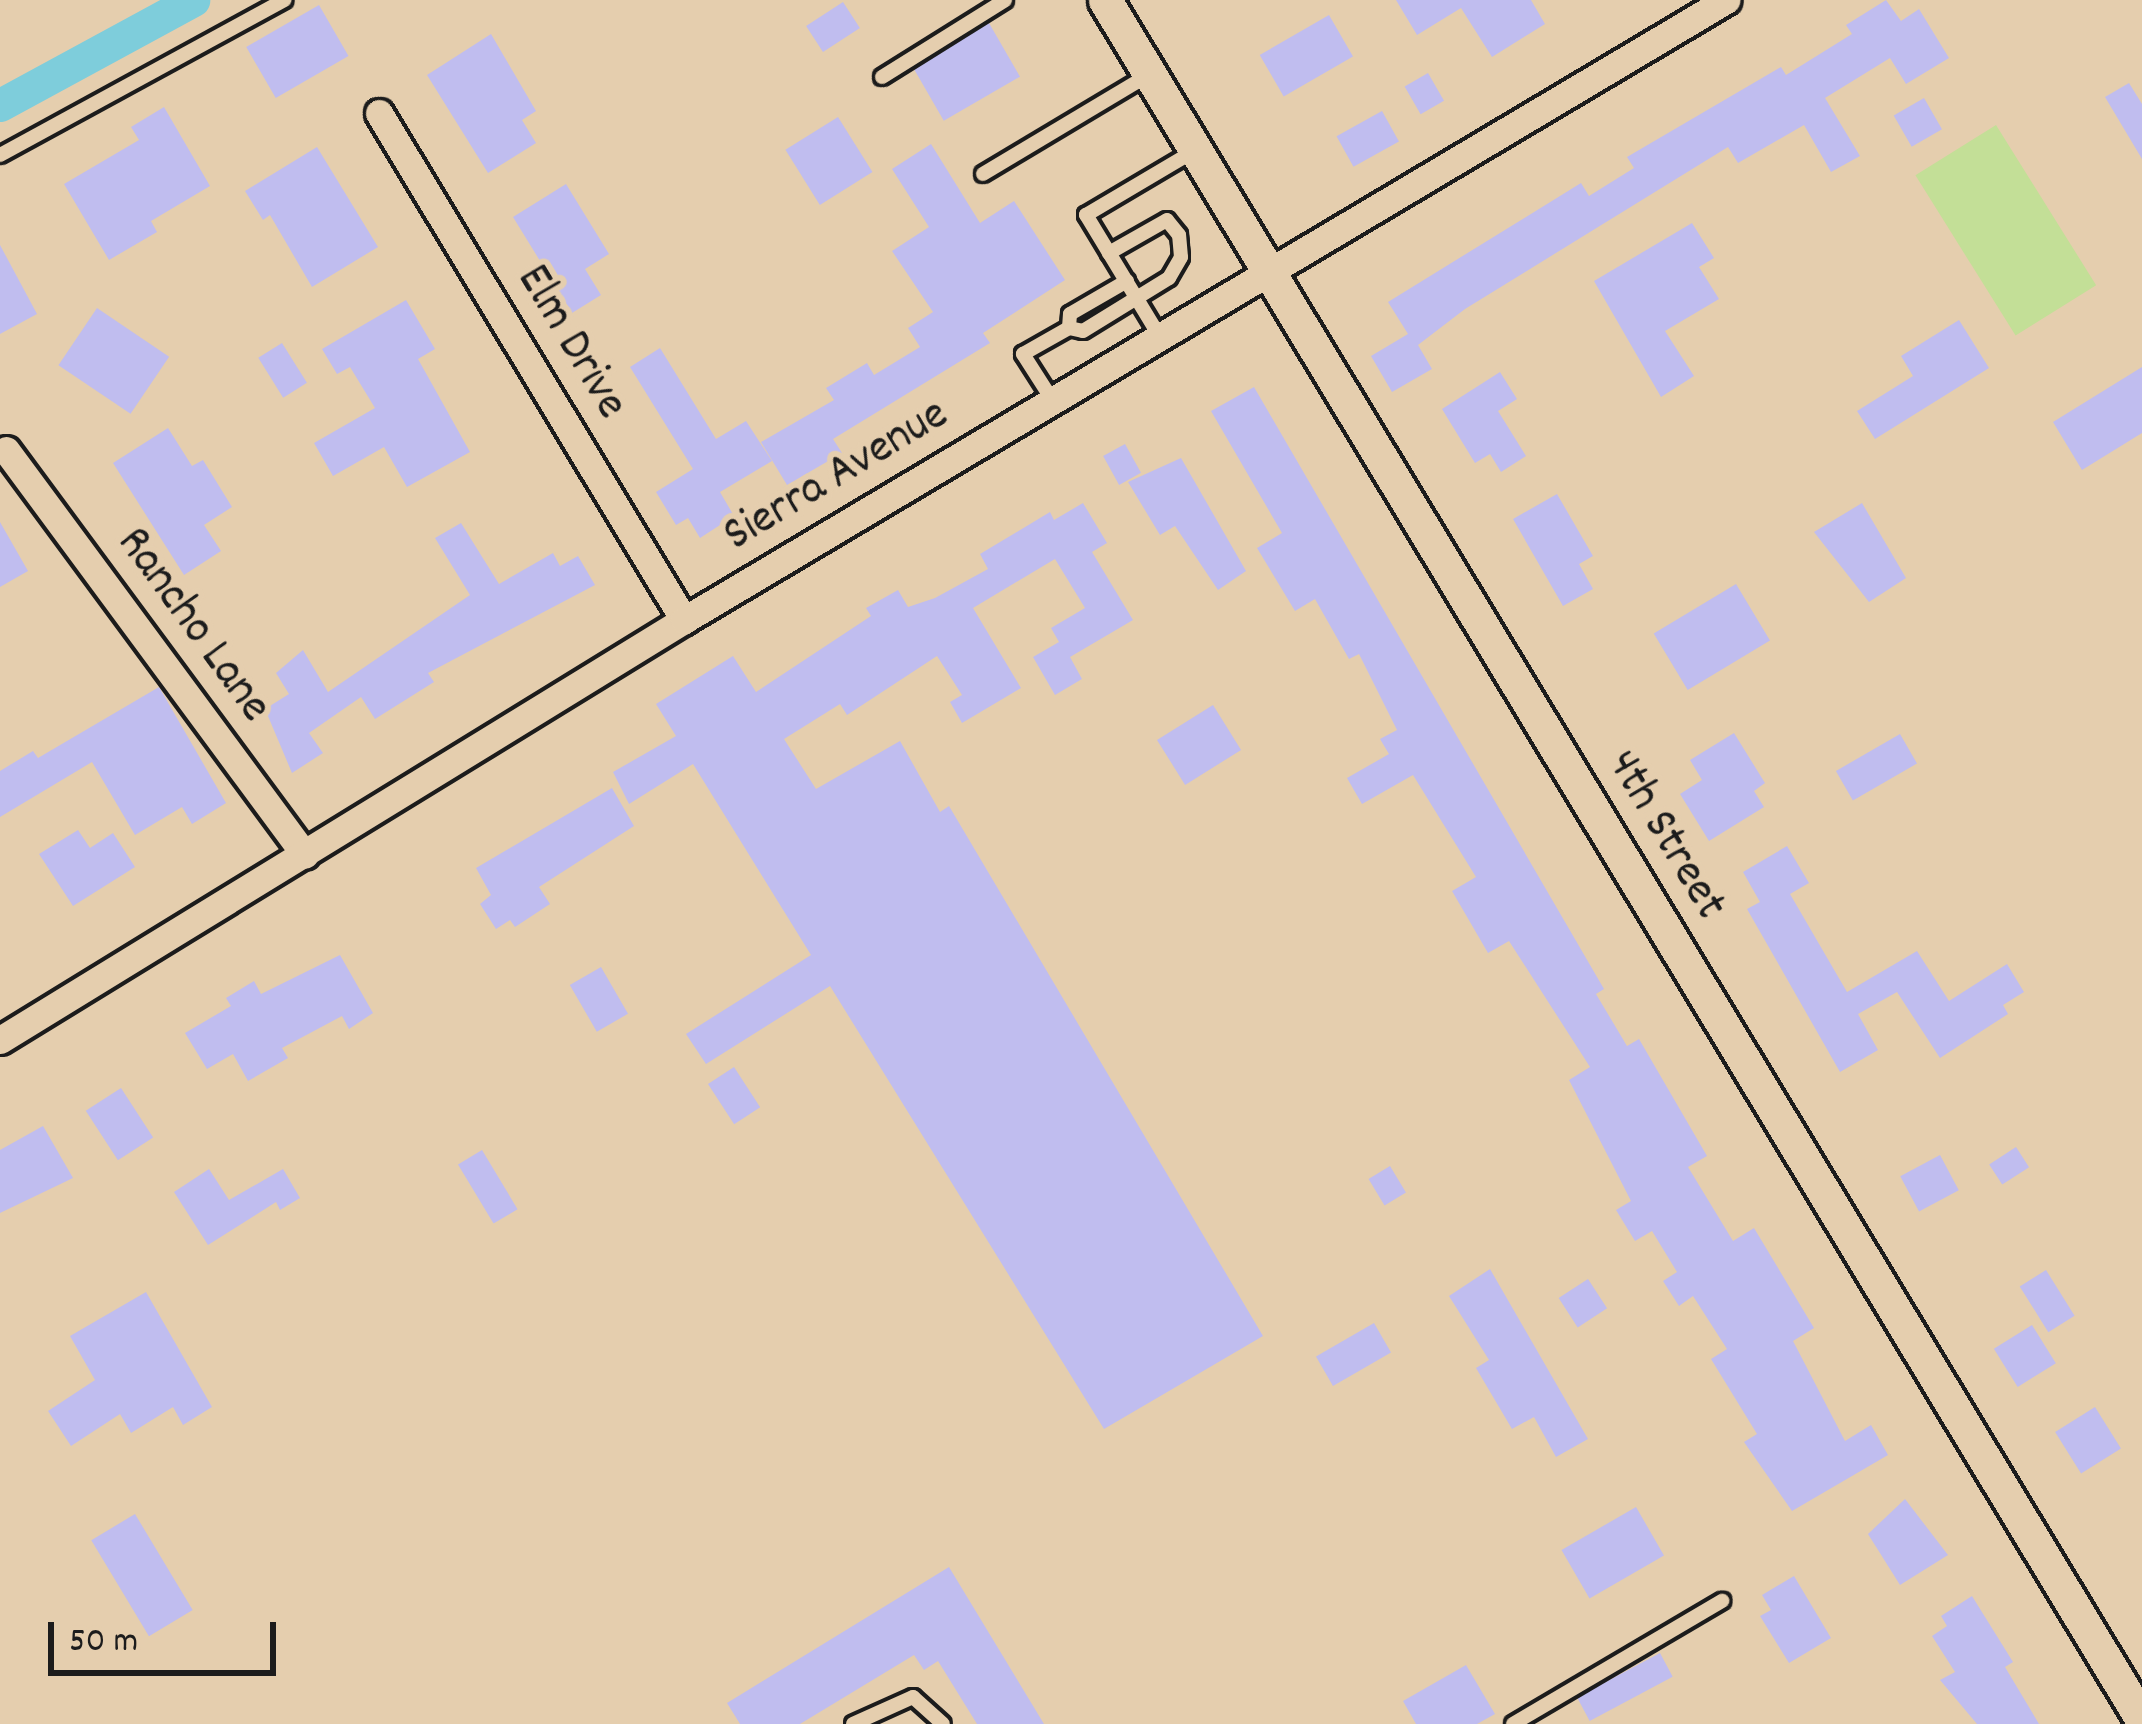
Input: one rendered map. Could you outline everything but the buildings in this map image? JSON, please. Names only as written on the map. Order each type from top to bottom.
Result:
[{"type":"street","name":"4th Street","points":[[1105,0],[2142,1720]]},
{"type":"street","name":"Sierra Avenue","points":[[0,1040],[684,620],[1726,0]]},
{"type":"street","name":"Elm Drive","points":[[379,112],[684,620]]},
{"type":"street","name":"Rancho Lane","points":[[6,450],[305,855]]},
{"type":"lane","points":[[0,155],[284,0]]},
{"type":"lane","points":[[882,77],[1005,0]]},
{"type":"lane","points":[[983,174],[1150,74]]},
{"type":"lane","points":[[1160,337],[1086,214],[1196,150]]},
{"type":"lane","points":[[1053,401],[1023,354],[1069,328],[1082,331],[1168,278],[1180,256],[1179,235],[1167,220],[1109,254]]},
{"type":"lane","points":[[1069,328],[1070,314],[1127,281]]},
{"type":"lane","points":[[1513,1724],[1723,1601]]},
{"type":"lane","points":[[853,1724],[914,1697],[943,1724]]},
{"type":"green space","points":[[1996,125],[2096,285],[2016,336],[1915,175]]},
{"type":"waterway","points":[[0,105],[193,0]]}]
